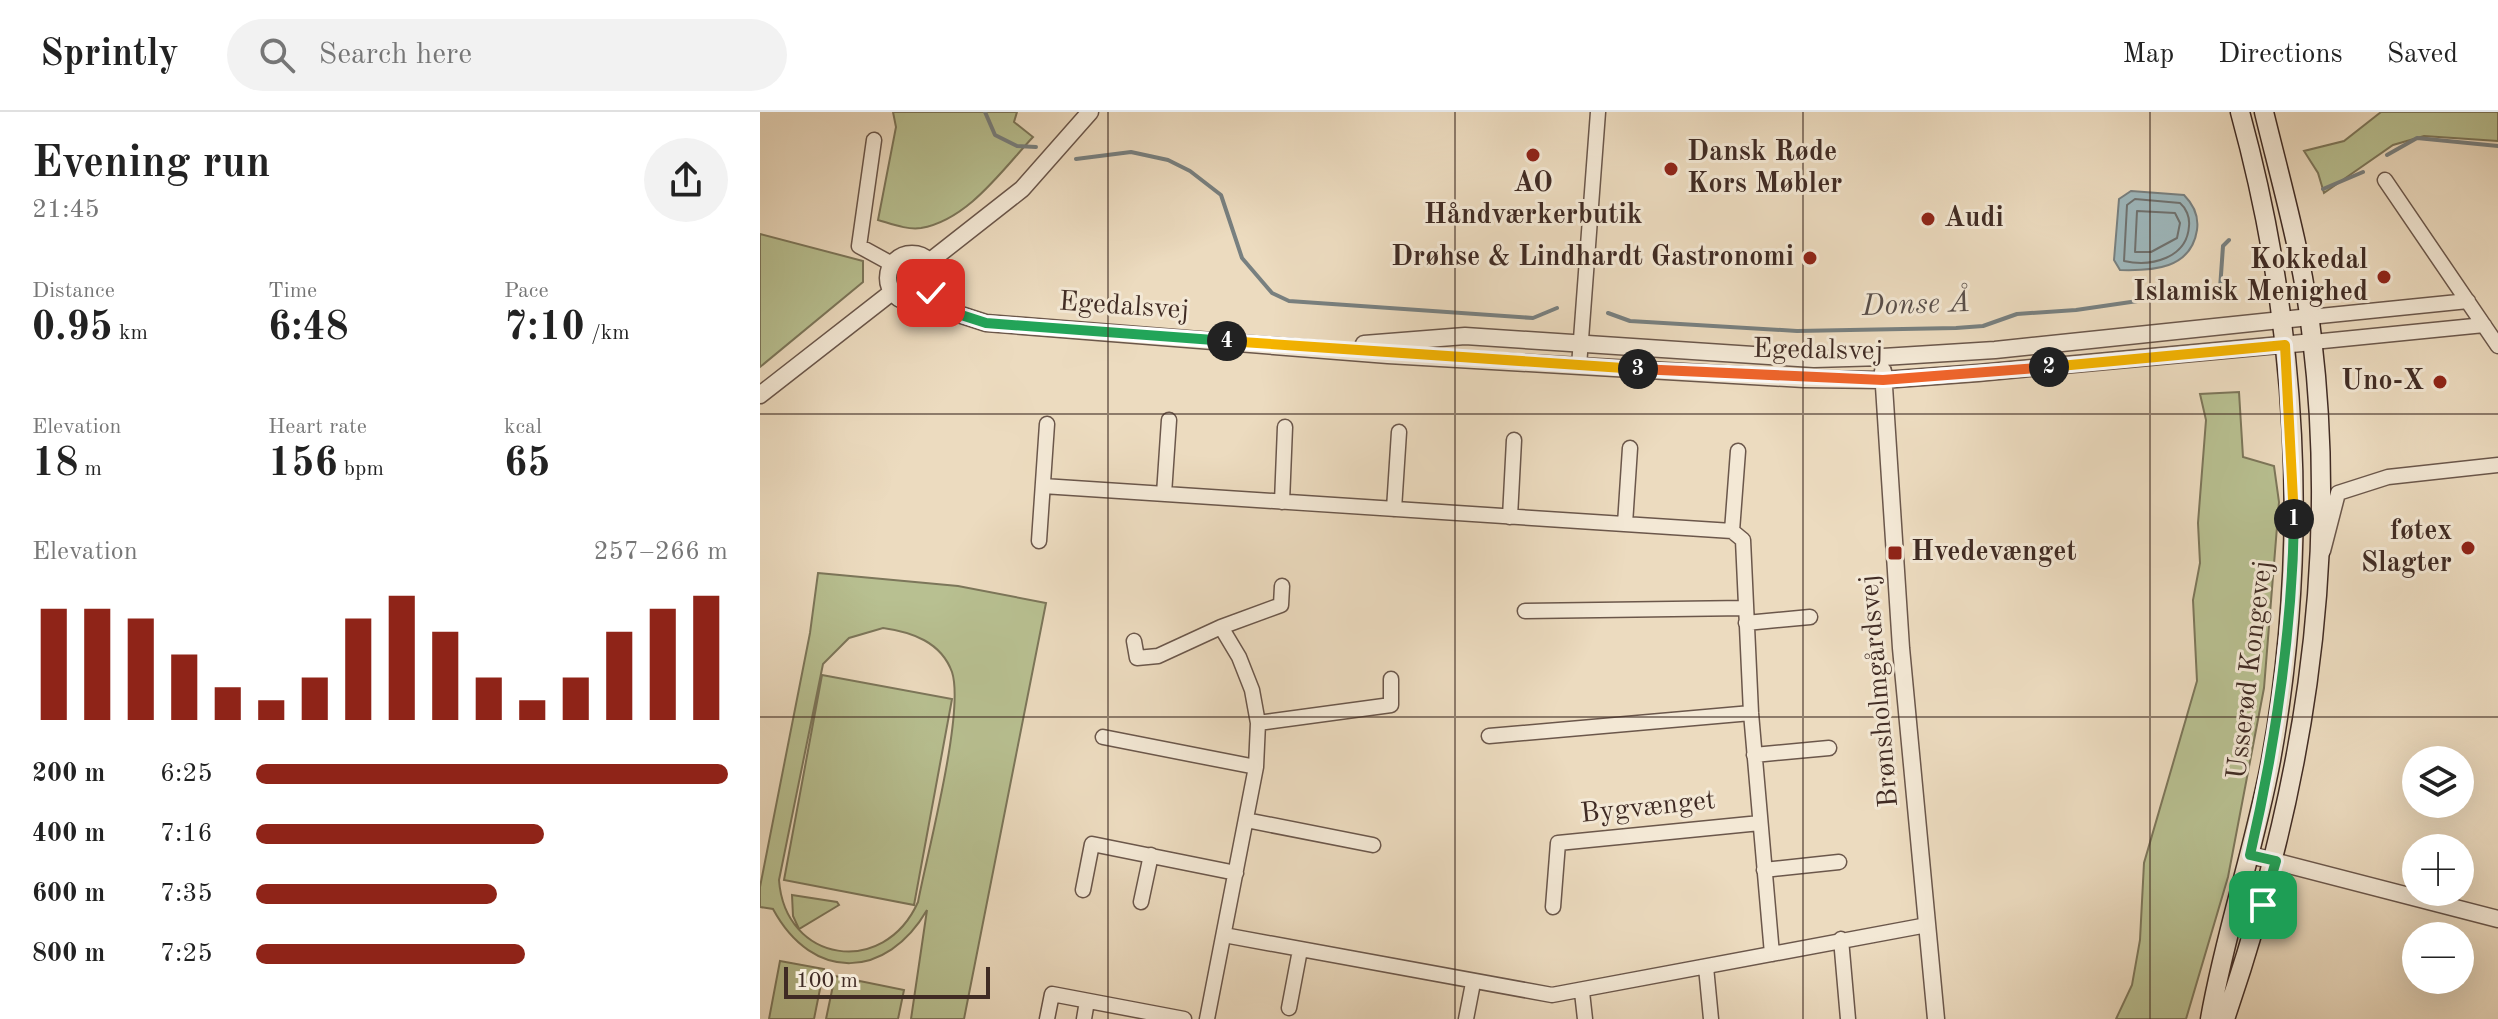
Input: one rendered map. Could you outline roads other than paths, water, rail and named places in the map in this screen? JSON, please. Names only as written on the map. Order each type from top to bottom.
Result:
[{"type":"main road","name":"Usserød Kongevej","points":[[2210,1019],[2271,762],[2293,605],[2294,489],[2285,345],[2259,180],[2240,112]]},
{"type":"main road","name":"Usserød Kongevej","points":[[2225,1019],[2276,861],[2304,721],[2319,561],[2310,317],[2264,112]]},
{"type":"street","points":[[929,262],[1022,189],[1090,112]]},
{"type":"street","points":[[1579,366],[1598,112]]},
{"type":"street","points":[[874,140],[859,246],[892,264]]},
{"type":"street","points":[[2385,180],[2498,346]]},
{"type":"street","points":[[914,254],[929,262],[935,282],[927,297],[908,302],[892,292],[888,278],[892,264],[898,258],[914,254]]},
{"type":"street","points":[[760,395],[892,292]]},
{"type":"street","name":"Egedalsvej","points":[[927,297],[952,312],[986,323],[1426,357],[1804,379],[1883,380],[2313,342]]},
{"type":"street","points":[[2310,317],[2468,301]]},
{"type":"street","name":"Egedalsvej","points":[[1322,348],[1465,336],[1814,359],[1883,357],[1995,350],[2310,317]]},
{"type":"street","points":[[2313,342],[2484,325]]},
{"type":"street","points":[[1426,357],[1468,351],[1568,355],[1580,343]]},
{"type":"street","name":"Brønsholmgårdsvej","points":[[1883,357],[1901,648],[1936,1019]]},
{"type":"street","points":[[1164,494],[1169,420]]},
{"type":"street","points":[[1039,541],[1047,424]]},
{"type":"street","points":[[1282,502],[1285,427]]},
{"type":"street","points":[[1394,509],[1399,432]]},
{"type":"street","points":[[1510,517],[1514,440]]},
{"type":"street","points":[[1625,524],[1630,448]]},
{"type":"street","points":[[1732,531],[1738,451]]},
{"type":"street","points":[[2319,561],[2338,493],[2363,483],[2414,473],[2498,465]]},
{"type":"street","points":[[1043,486],[1732,531],[1743,540],[1751,713],[1772,954]]},
{"type":"street","points":[[1134,641],[1137,658],[1158,656],[1221,627],[1281,605],[1282,586]]},
{"type":"street","points":[[1525,611],[1810,617]]},
{"type":"street","points":[[1207,1019],[1256,767],[1258,723],[1252,690],[1239,657],[1221,627]]},
{"type":"street","points":[[1258,723],[1391,705],[1391,679]]},
{"type":"street","points":[[1489,736],[1751,713]]},
{"type":"street","points":[[1103,737],[1256,767]]},
{"type":"street","points":[[1754,755],[1829,748]]},
{"type":"street","points":[[1246,820],[1373,845]]},
{"type":"street","name":"Bygvænget","points":[[1553,907],[1558,843],[1760,823]]},
{"type":"street","points":[[1083,890],[1092,844],[1236,873]]},
{"type":"street","points":[[1141,902],[1151,855]]},
{"type":"street","points":[[2250,855],[2498,919]]},
{"type":"street","points":[[1764,870],[1839,862]]},
{"type":"street","points":[[2480,916],[2498,927]]},
{"type":"street","points":[[1224,935],[1473,983],[1552,995],[1582,992],[1841,939],[1927,925]]},
{"type":"street","points":[[1841,939],[1848,1019]]},
{"type":"street","points":[[1289,1008],[1300,950]]},
{"type":"street","points":[[1706,967],[1711,1019]]},
{"type":"street","points":[[1466,1019],[1473,983]]},
{"type":"street","points":[[1582,992],[1585,1019]]},
{"type":"street","points":[[1047,1019],[1052,994],[1184,1019]]},
{"type":"street","points":[[1084,1019],[1087,1001]]},
{"type":"water","points":[[2131,191],[2184,195],[2191,203],[2197,230],[2187,253],[2179,260],[2157,268],[2120,270],[2114,260],[2119,199]]},
{"type":"waterway","name":"Donse Å","points":[[985,112],[995,135],[1017,146],[1036,147]]},
{"type":"waterway","name":"Donse Å","points":[[2387,155],[2417,138],[2498,146]]},
{"type":"waterway","name":"Donse Å","points":[[1076,159],[1131,152],[1168,160],[1190,171],[1221,195],[1242,258],[1272,293],[1289,301],[1533,318],[1557,308]]},
{"type":"waterway","name":"Donse Å","points":[[2323,189],[2363,172]]},
{"type":"waterway","name":"Donse Å","points":[[1608,313],[1630,321],[1797,331],[1983,326],[2017,314],[2076,310],[2220,289],[2223,246],[2229,240]]},
{"type":"place","name":"AO Håndværkerbutik","points":[[1533,155]]},
{"type":"place","name":"Dansk Røde Kors Møbler","points":[[1671,169]]},
{"type":"place","name":"Audi","points":[[1928,219]]},
{"type":"place","name":"Drøhse & Lindhardt Gastronomi","points":[[1810,258]]},
{"type":"place","name":"Kokkedal Islamisk Menighed","points":[[2384,277]]},
{"type":"place","name":"Uno-X","points":[[2440,382]]},
{"type":"place","name":"føtex Slagter","points":[[2468,548]]},
{"type":"place","name":"Hvedevænget","points":[[1895,553]]}]
